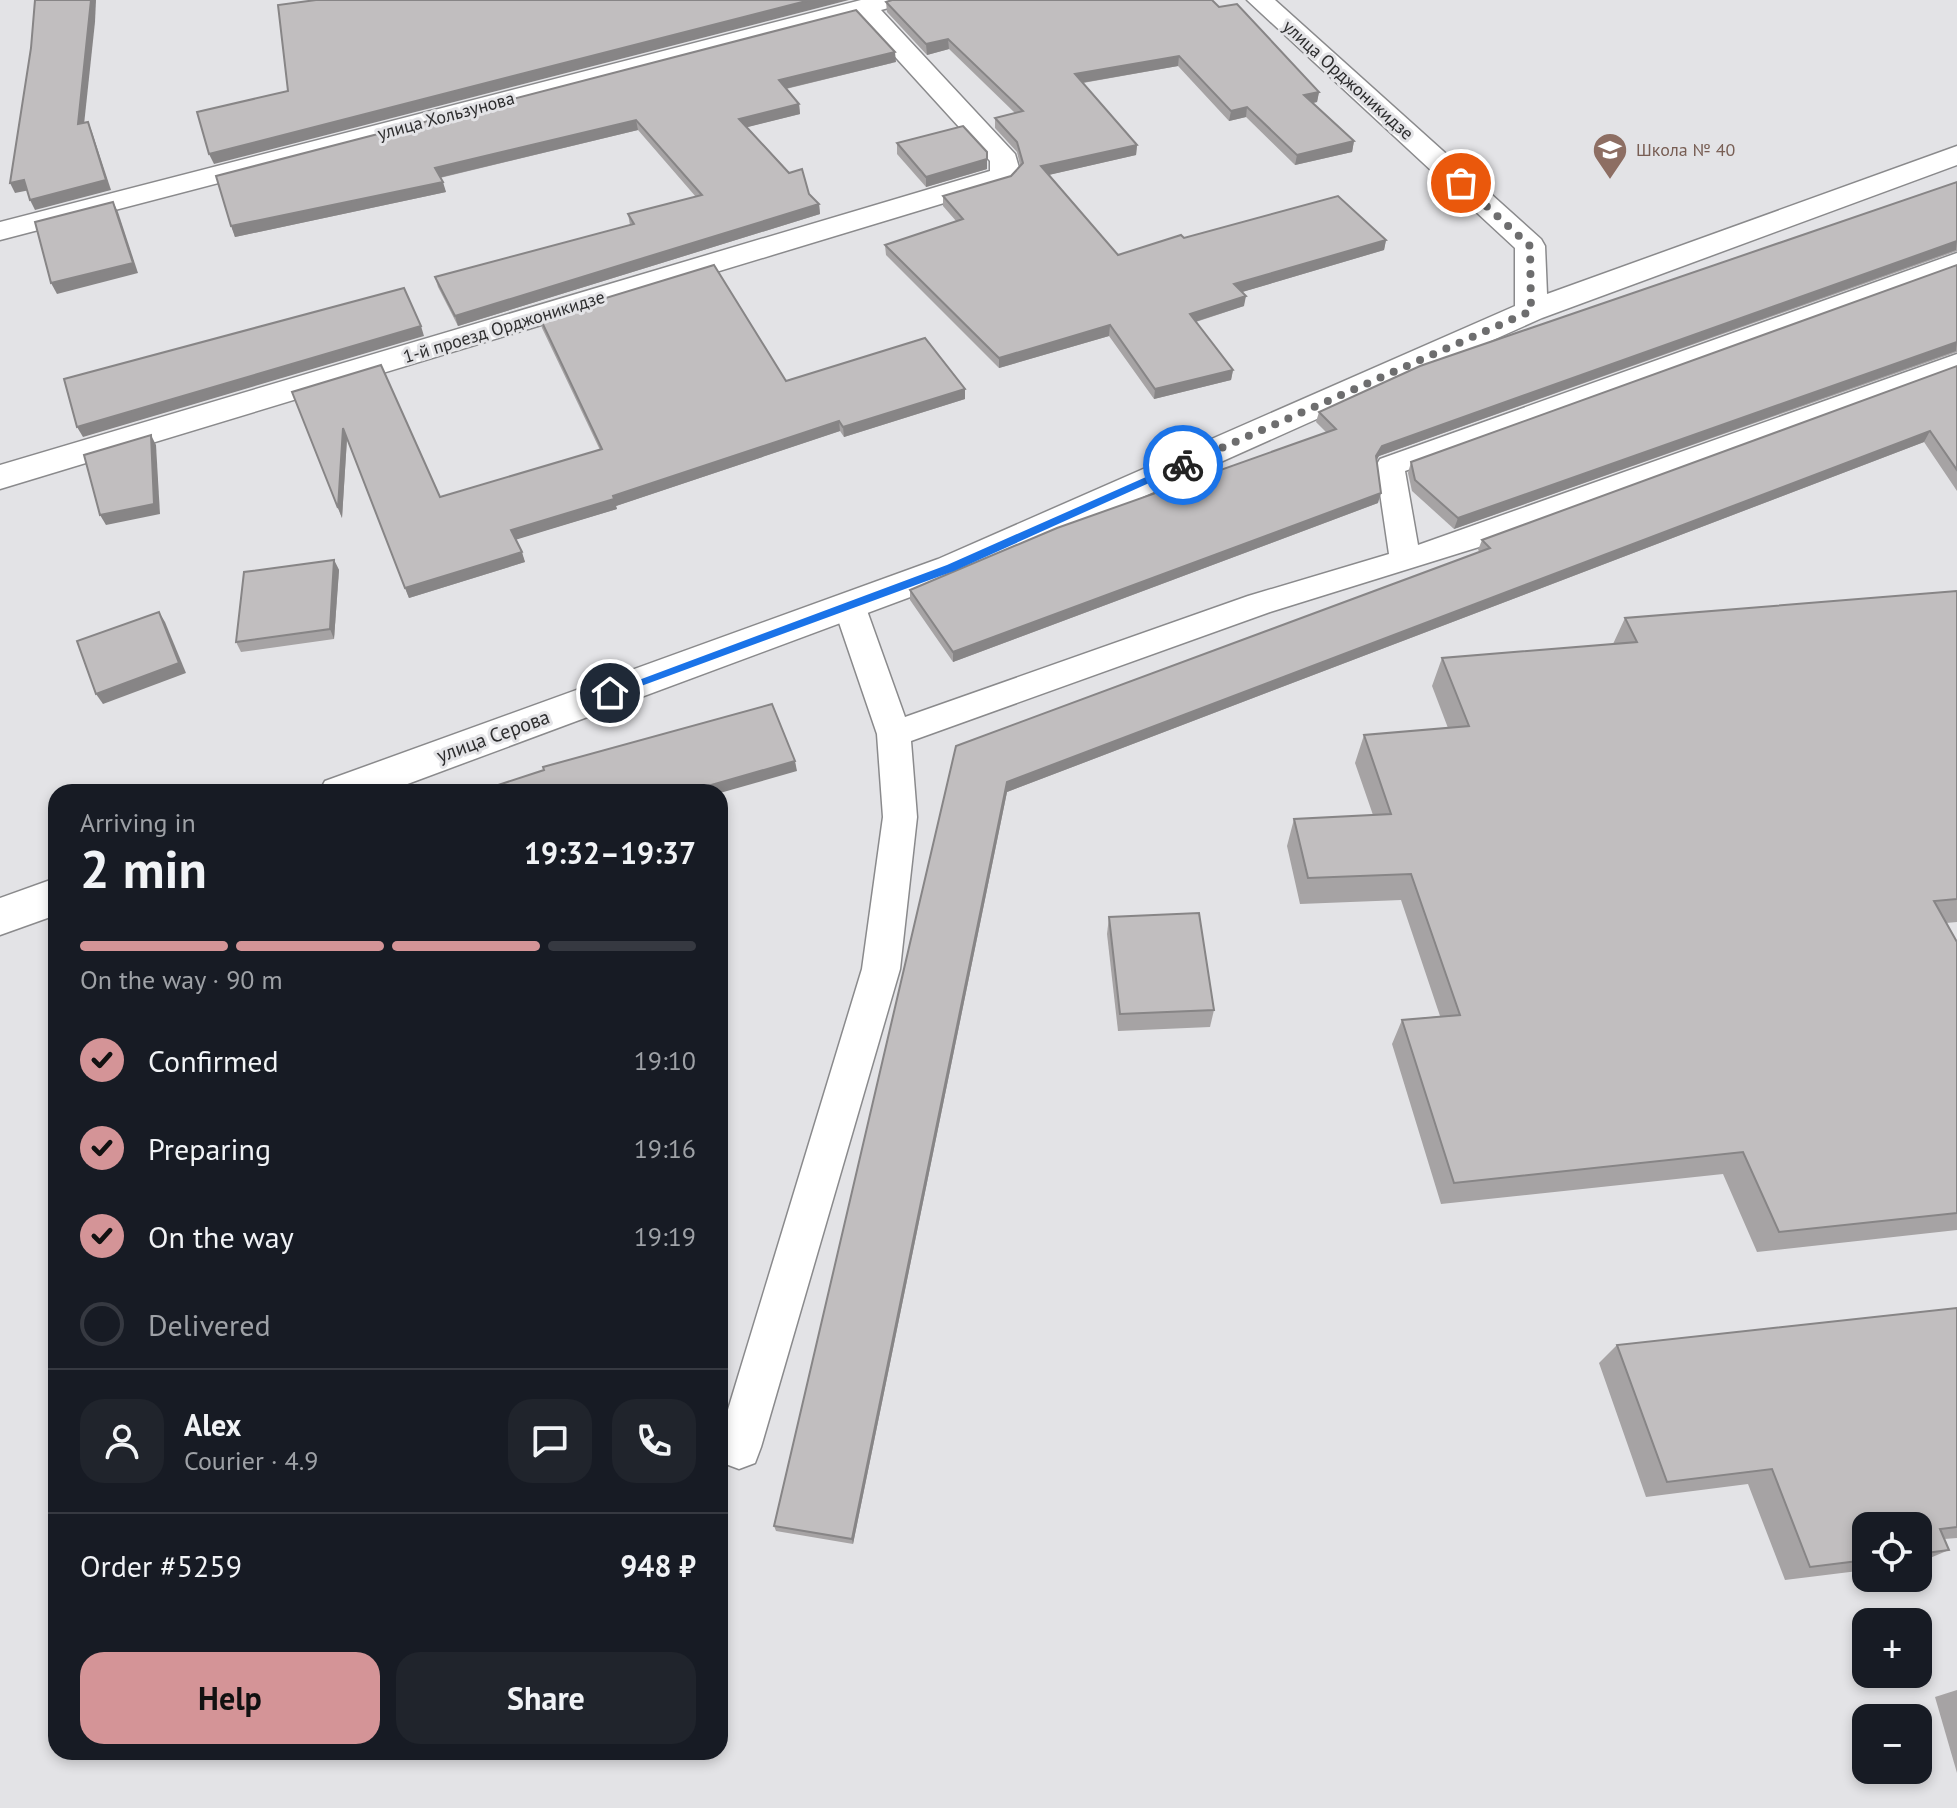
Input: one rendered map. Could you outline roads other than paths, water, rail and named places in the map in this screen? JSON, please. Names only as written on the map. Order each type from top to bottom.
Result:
[{"type":"street","name":"улица Орджоникидзе","points":[[1260,0],[1530,246],[1531,311]]},
{"type":"street","name":"1-й проезд Орджоникидзе","points":[[0,477],[988,183],[1005,171],[1005,160],[862,4]]},
{"type":"street","name":"улица Хользунова","points":[[0,231],[862,4]]},
{"type":"street","name":"улица Серова","points":[[362,784],[951,568],[1531,311],[1957,155]]},
{"type":"street","points":[[0,917],[48,899]]},
{"type":"lane","points":[[1405,559],[1390,466],[1957,261]]},
{"type":"lane","points":[[894,734],[1259,604],[1468,540],[1957,362]]},
{"type":"lane","points":[[739,1447],[821,1182],[881,969],[900,817],[894,734],[849,605]]},
{"type":"place","name":"Школа № 40","points":[[1610,181]]}]
